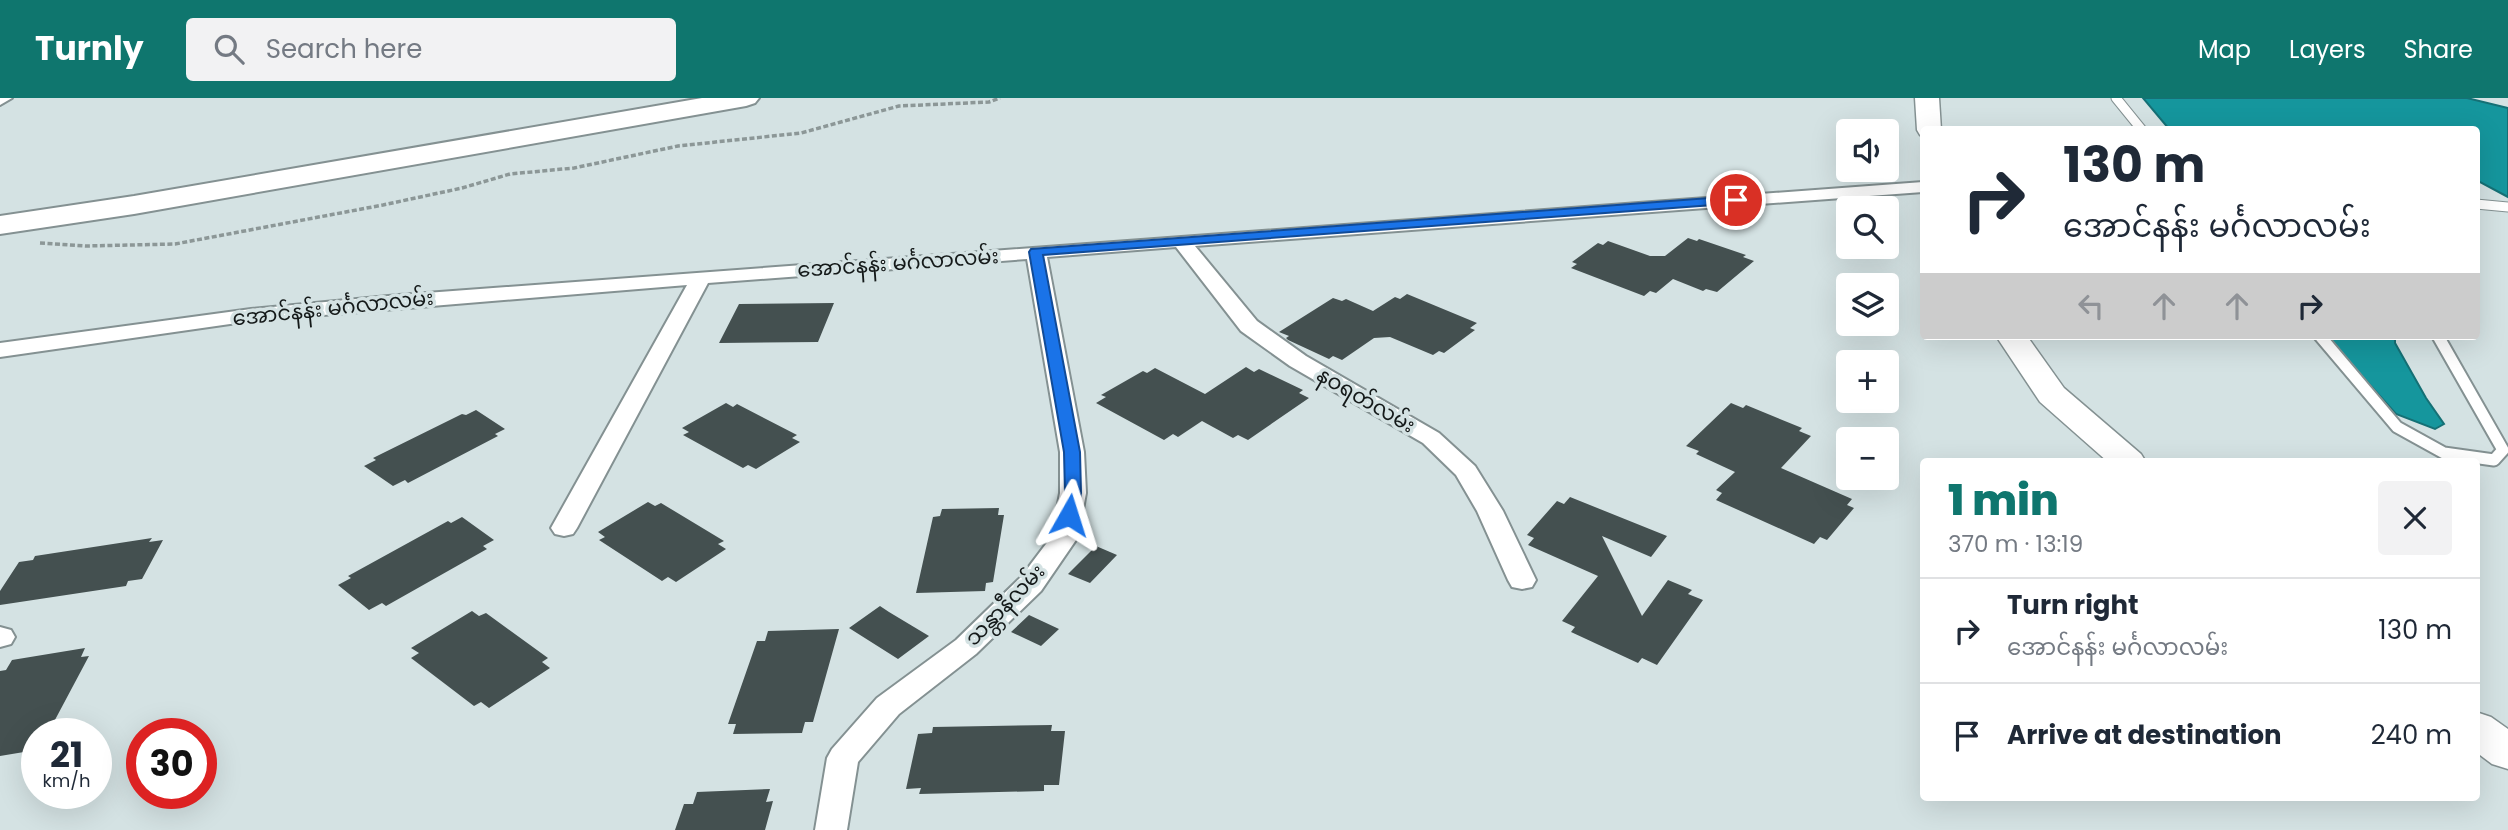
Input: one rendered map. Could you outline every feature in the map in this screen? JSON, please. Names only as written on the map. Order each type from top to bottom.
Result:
[{"type":"highway","points":[[0,225],[134,205],[709,101],[746,98]]},
{"type":"main road","points":[[1927,98],[1929,126]]},
{"type":"main road","points":[[2014,340],[2052,395],[2124,458]]},
{"type":"main road","points":[[2480,732],[2508,752]]},
{"type":"street","name":"အောင်နန်း မင်္ဂလာလမ်း","points":[[0,350],[251,315],[1036,252],[1920,187]]},
{"type":"street","name":"နဝရတ်လမ်း","points":[[1181,241],[1249,326],[1298,361],[1431,438],[1466,471],[1490,511],[1522,580]]},
{"type":"street","name":"သန္တာနီလမ်း","points":[[831,830],[843,758],[888,706],[966,647],[1031,584],[1065,537],[1073,493],[1072,452],[1036,252]]},
{"type":"street","points":[[564,528],[701,278]]},
{"type":"lane","points":[[2116,98],[2139,126]]},
{"type":"lane","points":[[2480,204],[2508,207]]},
{"type":"lane","points":[[2323,340],[2397,427],[2444,453],[2480,458]]},
{"type":"lane","points":[[2440,340],[2503,450],[2494,460],[2480,458]]},
{"type":"path","points":[[38,243],[86,246],[175,244],[462,188],[510,174],[574,168],[678,146],[801,133],[899,106],[989,102],[1000,98]]},
{"type":"water","points":[[2143,98],[2467,98],[2508,108],[2508,197],[2480,182],[2480,126],[2166,126]]},
{"type":"water","points":[[2330,340],[2395,340],[2426,398],[2444,424],[2435,429],[2396,414]]},
{"type":"building","points":[[1688,238],[1697,241],[1699,239],[1746,255],[1743,257],[1754,261],[1717,292],[1706,289],[1703,291],[1673,279],[1656,293],[1650,291],[1644,296],[1571,268],[1577,264],[1572,262],[1598,243],[1603,245],[1608,241],[1650,256],[1665,256]]},
{"type":"building","points":[[1407,294],[1477,323],[1470,328],[1475,330],[1444,353],[1439,351],[1433,355],[1390,337],[1374,338],[1342,360],[1333,356],[1329,359],[1288,340],[1286,338],[1289,336],[1279,332],[1333,298],[1342,301],[1346,299],[1373,311],[1395,297],[1400,299]]},
{"type":"building","points":[[834,303],[818,342],[719,343],[739,304]]},
{"type":"building","points":[[1246,367],[1254,372],[1259,369],[1303,390],[1299,393],[1309,398],[1248,440],[1238,435],[1233,438],[1202,421],[1178,437],[1173,434],[1164,440],[1096,403],[1106,397],[1101,395],[1143,371],[1147,373],[1155,368],[1205,394]]},
{"type":"building","points":[[726,403],[733,407],[737,404],[797,435],[792,438],[800,442],[756,469],[748,465],[743,468],[683,435],[689,432],[682,428]]},
{"type":"building","points":[[1731,403],[1743,408],[1746,405],[1802,428],[1799,431],[1811,436],[1781,468],[1852,499],[1847,505],[1854,508],[1827,540],[1820,537],[1814,544],[1716,500],[1722,493],[1716,490],[1735,472],[1696,454],[1699,451],[1686,446]]},
{"type":"building","points":[[476,410],[505,429],[495,434],[498,436],[408,483],[405,480],[393,486],[364,466],[376,460],[373,458],[462,414]]},
{"type":"building","points":[[1570,497],[1667,536],[1651,557],[1602,536],[1642,616],[1668,580],[1692,590],[1688,594],[1703,600],[1657,665],[1642,658],[1638,663],[1571,632],[1575,627],[1562,621],[1598,576],[1528,545],[1534,538],[1527,535],[1557,501],[1564,504]]},
{"type":"building","points":[[648,502],[655,506],[661,503],[724,541],[718,544],[726,549],[676,582],[668,577],[662,581],[599,540],[605,537],[598,532]]},
{"type":"building","points":[[999,508],[998,515],[1004,515],[993,582],[986,583],[985,591],[916,593],[933,517],[940,516],[942,509]]},
{"type":"building","points":[[462,517],[494,540],[483,546],[487,549],[386,606],[382,603],[369,610],[338,585],[351,578],[348,576],[448,521],[451,523]]},
{"type":"building","points":[[152,538],[149,542],[163,540],[142,579],[128,581],[126,586],[0,605],[0,591],[19,562],[33,560],[35,556]]},
{"type":"building","points":[[1096,546],[1117,555],[1090,583],[1068,574]]},
{"type":"building","points":[[880,606],[929,636],[898,659],[849,628]]},
{"type":"building","points":[[472,611],[479,616],[486,613],[548,658],[542,662],[550,668],[489,708],[481,702],[474,706],[411,658],[419,653],[411,648]]},
{"type":"building","points":[[1029,615],[1059,629],[1041,646],[1011,632]]},
{"type":"building","points":[[839,629],[813,722],[805,722],[802,733],[733,734],[736,724],[728,724],[757,641],[765,641],[768,631]]},
{"type":"building","points":[[85,648],[81,657],[89,656],[56,718],[21,718],[21,752],[0,756],[0,671],[6,670],[12,660]]},
{"type":"building","points":[[1052,725],[1051,731],[1065,731],[1059,785],[1044,785],[1044,791],[919,794],[921,788],[906,789],[918,734],[932,733],[933,727]]},
{"type":"building","points":[[770,789],[766,802],[773,801],[765,830],[675,830],[684,804],[693,804],[697,792]]},
{"type":"route","points":[[1069,515],[1073,493],[1072,452],[1036,252],[1736,200]]}]
